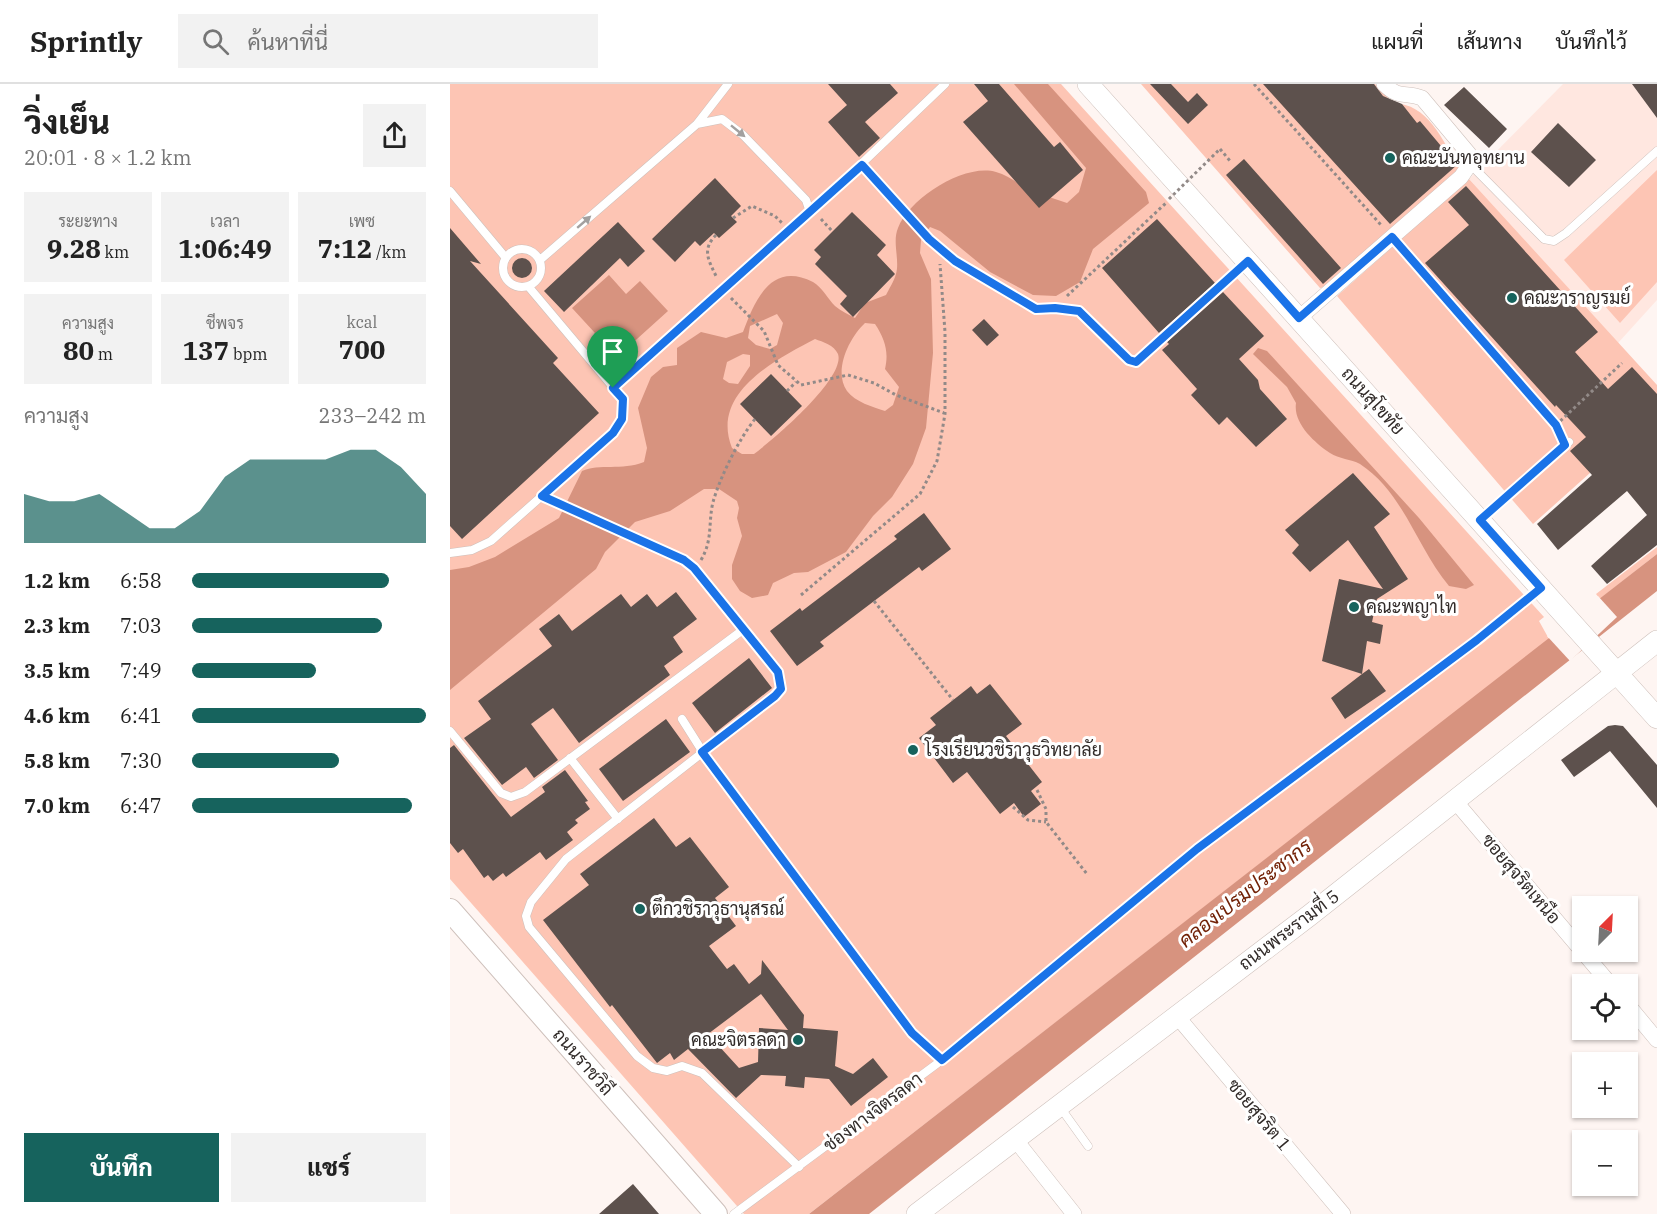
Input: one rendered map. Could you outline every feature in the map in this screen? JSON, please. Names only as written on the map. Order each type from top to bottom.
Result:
[{"type":"main road","name":"ถนนสุโขทัย","points":[[1088,84],[1657,718]]},
{"type":"main road","name":"ถนนพระรามที่ 5","points":[[917,1214],[1455,801],[1657,641]]},
{"type":"main road","name":"ถนนราชวิถี","points":[[450,910],[716,1214]]},
{"type":"street","points":[[1299,318],[1461,177],[1470,164],[1469,154],[1422,98],[1418,90],[1403,97],[1393,93],[1384,84]]},
{"type":"street","name":"ซอยสุจริตเหนือ","points":[[1455,801],[1602,974]]},
{"type":"street","name":"ซอยสุจริต 1","points":[[1176,1015],[1343,1214]]},
{"type":"street","points":[[1638,1017],[1657,1040]]},
{"type":"street","points":[[1014,1138],[1074,1214]]},
{"type":"lane","points":[[540,261],[698,124],[729,84]]},
{"type":"lane","points":[[613,388],[790,231],[945,84]]},
{"type":"lane","points":[[698,124],[722,119],[743,135],[806,200],[810,212]]},
{"type":"lane","points":[[1470,164],[1544,239],[1554,241],[1566,233],[1657,151]]},
{"type":"lane","points":[[862,165],[938,247],[955,261],[1036,309],[1055,308],[1079,311],[1129,360],[1136,362],[1248,261]]},
{"type":"lane","points":[[450,191],[506,258]]},
{"type":"lane","points":[[525,249],[536,255],[540,261],[538,279],[528,286],[516,286],[506,279],[503,267],[506,258],[512,251],[525,249]]},
{"type":"lane","points":[[450,553],[472,550],[490,541],[613,433],[622,419],[623,399],[528,286]]},
{"type":"lane","points":[[1480,520],[1567,444]]},
{"type":"lane","points":[[542,496],[684,560],[694,568],[778,672],[781,689],[566,859],[531,902],[526,916],[530,927],[637,1056],[653,1068],[667,1071],[682,1066],[702,1073],[799,1167]]},
{"type":"lane","name":"ช่องทางจิตรลดา","points":[[734,1214],[942,1060],[1197,849],[1477,640],[1541,588]]},
{"type":"lane","points":[[450,731],[501,793],[511,797],[525,792],[744,629]]},
{"type":"lane","points":[[682,720],[702,752],[912,1033],[942,1060]]},
{"type":"lane","points":[[570,758],[618,819]]},
{"type":"lane","points":[[1059,1105],[1088,1146]]},
{"type":"path","points":[[1254,84],[1392,237],[1556,425],[1567,444]]},
{"type":"path","points":[[1055,308],[1220,149],[1231,162]]},
{"type":"path","points":[[734,218],[752,206],[775,216],[790,231]]},
{"type":"path","points":[[716,235],[707,244],[706,252],[723,290],[759,325],[778,365],[796,382],[801,385],[812,384],[825,378],[848,375],[874,383],[896,395],[945,414]]},
{"type":"path","points":[[801,595],[920,494],[937,461],[945,414],[945,332],[938,247]]},
{"type":"path","points":[[1556,425],[1622,363]]},
{"type":"path","points":[[787,391],[796,382]]},
{"type":"path","points":[[694,568],[710,544],[716,494],[737,447],[755,419]]},
{"type":"path","points":[[874,601],[953,700]]},
{"type":"path","points":[[1037,790],[1043,799],[1046,822],[1087,874]]},
{"type":"path","points":[[1013,807],[1028,820],[1046,822]]},
{"type":"shaded area","name":"โรงเรียนวชิราวุธวิทยาลัย","points":[[450,84],[1061,84],[1544,617],[1539,621],[1549,639],[809,1214],[744,1214],[450,879]]},
{"type":"shaded area","points":[[1141,84],[1375,84],[1393,103],[1416,109],[1425,116],[1440,134],[1458,166],[1458,173],[1326,287],[1320,288]]},
{"type":"shaded area","points":[[1563,84],[1657,84],[1657,300],[1618,343],[1469,179]]},
{"type":"shaded area","points":[[1657,170],[1657,282],[1620,323],[1564,260]]},
{"type":"shaded area","points":[[1469,179],[1657,385],[1657,413],[1533,524],[1337,296]]},
{"type":"shaded area","points":[[1657,547],[1657,554],[1600,599],[1596,594]]},
{"type":"water","points":[[1014,84],[1048,84],[1146,192],[1149,203],[1093,249],[1080,282],[1056,296],[1033,295],[990,272],[940,231],[930,227],[921,240],[920,253],[931,279],[933,353],[926,428],[913,464],[892,497],[873,516],[846,552],[808,572],[794,573],[773,583],[768,595],[752,598],[740,591],[732,579],[732,565],[742,536],[737,518],[739,508],[737,501],[719,489],[704,489],[670,511],[635,522],[605,552],[596,569],[450,690],[450,570],[469,567],[495,557],[559,518],[582,471],[596,467],[627,466],[644,462],[647,448],[638,408],[651,377],[663,367],[677,365],[677,348],[701,332],[726,338],[743,332],[759,297],[776,280],[786,276],[813,282],[835,306],[855,318],[865,303],[886,295],[897,269],[896,233],[904,217],[925,195],[954,178],[983,171],[1003,174],[1041,203],[1049,197],[1067,203],[1079,192],[1086,168]],"holes":[[[777,314],[783,323],[777,345],[770,349],[756,345],[748,338],[750,326]],[[865,323],[875,324],[885,346],[887,357],[885,369],[899,387],[893,405],[885,411],[864,404],[847,391],[843,383],[842,365],[853,337]],[[815,339],[828,344],[838,354],[837,365],[831,378],[806,408],[754,454],[742,454],[732,448],[728,428],[730,411],[738,395],[750,381],[782,357]],[[743,354],[750,355],[750,366],[738,384],[729,383],[723,379],[727,362]]]},
{"type":"water","points":[[609,275],[626,294],[640,281],[668,311],[617,357],[572,308]]},
{"type":"water","points":[[1258,348],[1267,351],[1419,518],[1474,585],[1466,589],[1449,586],[1399,505],[1375,476],[1360,464],[1330,453],[1311,438],[1301,425],[1296,403],[1287,387],[1253,354]]},
{"type":"water","name":"คลองเปรมประชากร","points":[[1657,554],[1657,591],[869,1214],[809,1214]]},
{"type":"pier","points":[[1598,596],[1617,617],[1570,661],[1547,636]]},
{"type":"building","points":[[828,84],[890,84],[898,93],[865,122],[880,138],[859,157],[828,122],[847,105]]},
{"type":"building","points":[[974,84],[999,84],[1054,147],[1060,142],[1083,170],[1039,208],[963,122],[988,101]]},
{"type":"building","points":[[1150,84],[1171,84],[1188,102],[1197,93],[1208,105],[1188,124]]},
{"type":"building","name":"คณะนันทอุทยาน","points":[[1263,84],[1374,84],[1383,96],[1402,104],[1417,123],[1420,121],[1457,165],[1390,224]]},
{"type":"building","points":[[1632,84],[1657,84],[1657,118]]},
{"type":"building","points":[[1464,87],[1507,129],[1489,148],[1444,105]]},
{"type":"building","points":[[1558,123],[1596,160],[1569,187],[1531,152]]},
{"type":"building","points":[[1244,159],[1341,268],[1323,284],[1226,175]]},
{"type":"building","points":[[715,178],[741,206],[731,216],[737,222],[719,238],[714,233],[700,246],[695,241],[675,262],[652,239]]},
{"type":"building","points":[[1466,186],[1598,332],[1575,352],[1608,389],[1632,367],[1657,394],[1657,545],[1607,584],[1591,566],[1647,515],[1627,491],[1558,550],[1537,524],[1592,475],[1570,451],[1586,437],[1556,405],[1555,407],[1425,263],[1469,225],[1448,202]]},
{"type":"building","points":[[852,212],[886,245],[877,255],[895,274],[853,317],[840,304],[847,296],[815,264],[821,257],[814,250]]},
{"type":"building","points":[[1157,219],[1215,283],[1159,333],[1102,268]]},
{"type":"building","points":[[618,222],[645,251],[628,267],[620,258],[564,312],[544,291]]},
{"type":"building","points":[[450,228],[481,264],[470,261],[558,358],[553,363],[599,413],[462,539],[450,526]]},
{"type":"building","points":[[522,258],[529,261],[532,268],[529,275],[522,278],[515,275],[512,268],[515,261]]},
{"type":"building","points":[[1223,292],[1264,336],[1239,359],[1258,380],[1260,389],[1287,419],[1256,447],[1227,417],[1219,425],[1191,395],[1197,389],[1162,350],[1169,344],[1167,342]]},
{"type":"building","points":[[984,319],[999,335],[987,346],[972,330]]},
{"type":"building","points":[[771,374],[802,406],[771,436],[740,404]]},
{"type":"building","name":"คณะพญาไท","points":[[1353,473],[1390,514],[1374,527],[1408,579],[1377,599],[1372,622],[1383,625],[1380,644],[1367,641],[1362,674],[1322,661],[1339,579],[1383,589],[1348,540],[1310,572],[1292,553],[1299,545],[1285,530]]},
{"type":"building","points":[[924,513],[951,549],[922,571],[919,567],[820,642],[824,646],[797,666],[770,631],[800,608],[802,611],[897,539],[894,536]]},
{"type":"building","points":[[676,592],[697,619],[673,637],[683,652],[664,666],[670,675],[579,743],[553,708],[531,724],[558,760],[534,778],[526,767],[502,785],[464,738],[491,719],[478,701],[552,646],[539,629],[559,614],[572,631],[621,594],[631,607],[647,594],[657,607]]},
{"type":"building","points":[[749,658],[772,688],[715,733],[692,703]]},
{"type":"building","points":[[1369,669],[1386,691],[1345,719],[1331,698]]},
{"type":"building","points":[[990,684],[1022,724],[1006,736],[1042,782],[1031,791],[1041,804],[1024,817],[1014,803],[1000,814],[967,772],[953,783],[919,738],[936,725],[930,718],[971,686],[977,694]]},
{"type":"building","points":[[666,719],[690,752],[623,801],[599,769]]},
{"type":"building","points":[[1608,726],[1623,726],[1657,765],[1657,808],[1610,751],[1574,777],[1561,760]]},
{"type":"building","points":[[454,745],[511,817],[545,792],[542,787],[565,770],[588,801],[585,802],[590,809],[575,820],[578,823],[567,832],[573,840],[546,860],[540,852],[506,877],[503,873],[493,881],[488,875],[484,878],[463,849],[458,853],[450,843],[450,748]]},
{"type":"building","points":[[654,818],[676,847],[690,837],[729,887],[715,898],[736,926],[709,946],[727,969],[734,964],[749,984],[761,974],[762,960],[804,1015],[803,1028],[838,1031],[835,1066],[853,1074],[873,1058],[888,1077],[851,1106],[829,1079],[805,1077],[804,1088],[785,1086],[786,1076],[761,1075],[736,1098],[688,1049],[674,1060],[670,1053],[657,1063],[612,1005],[610,1007],[543,920],[589,885],[580,874]],"holes":[[[761,994],[788,1030],[759,1028],[758,1062],[739,1068],[708,1034]]]},
{"type":"building","points":[[633,1184],[659,1214],[599,1214]]},
{"type":"place","name":"คณะนันทอุทยาน","points":[[1390,158]]},
{"type":"place","name":"คณะาราญรมย์","points":[[1512,298]]},
{"type":"place","name":"คณะพญาไท","points":[[1354,607]]},
{"type":"place","name":"โรงเรียนวชิราวุธวิทยาลัย","points":[[913,750]]},
{"type":"place","name":"ตึกวชิราวุธานุสรณ์","points":[[640,909]]},
{"type":"place","name":"คณะจิตรลดา","points":[[798,1040]]},
{"type":"route","points":[[862,165],[929,239],[955,261],[1036,309],[1055,308],[1079,311],[1129,360],[1136,362],[1248,261],[1299,318],[1392,237],[1556,425],[1565,445],[1480,520],[1541,588],[1477,640],[1197,849],[942,1060],[912,1033],[702,752],[775,696],[781,689],[778,672],[694,568],[684,560],[542,496],[613,433],[622,419],[623,399],[613,388],[862,165]]}]
